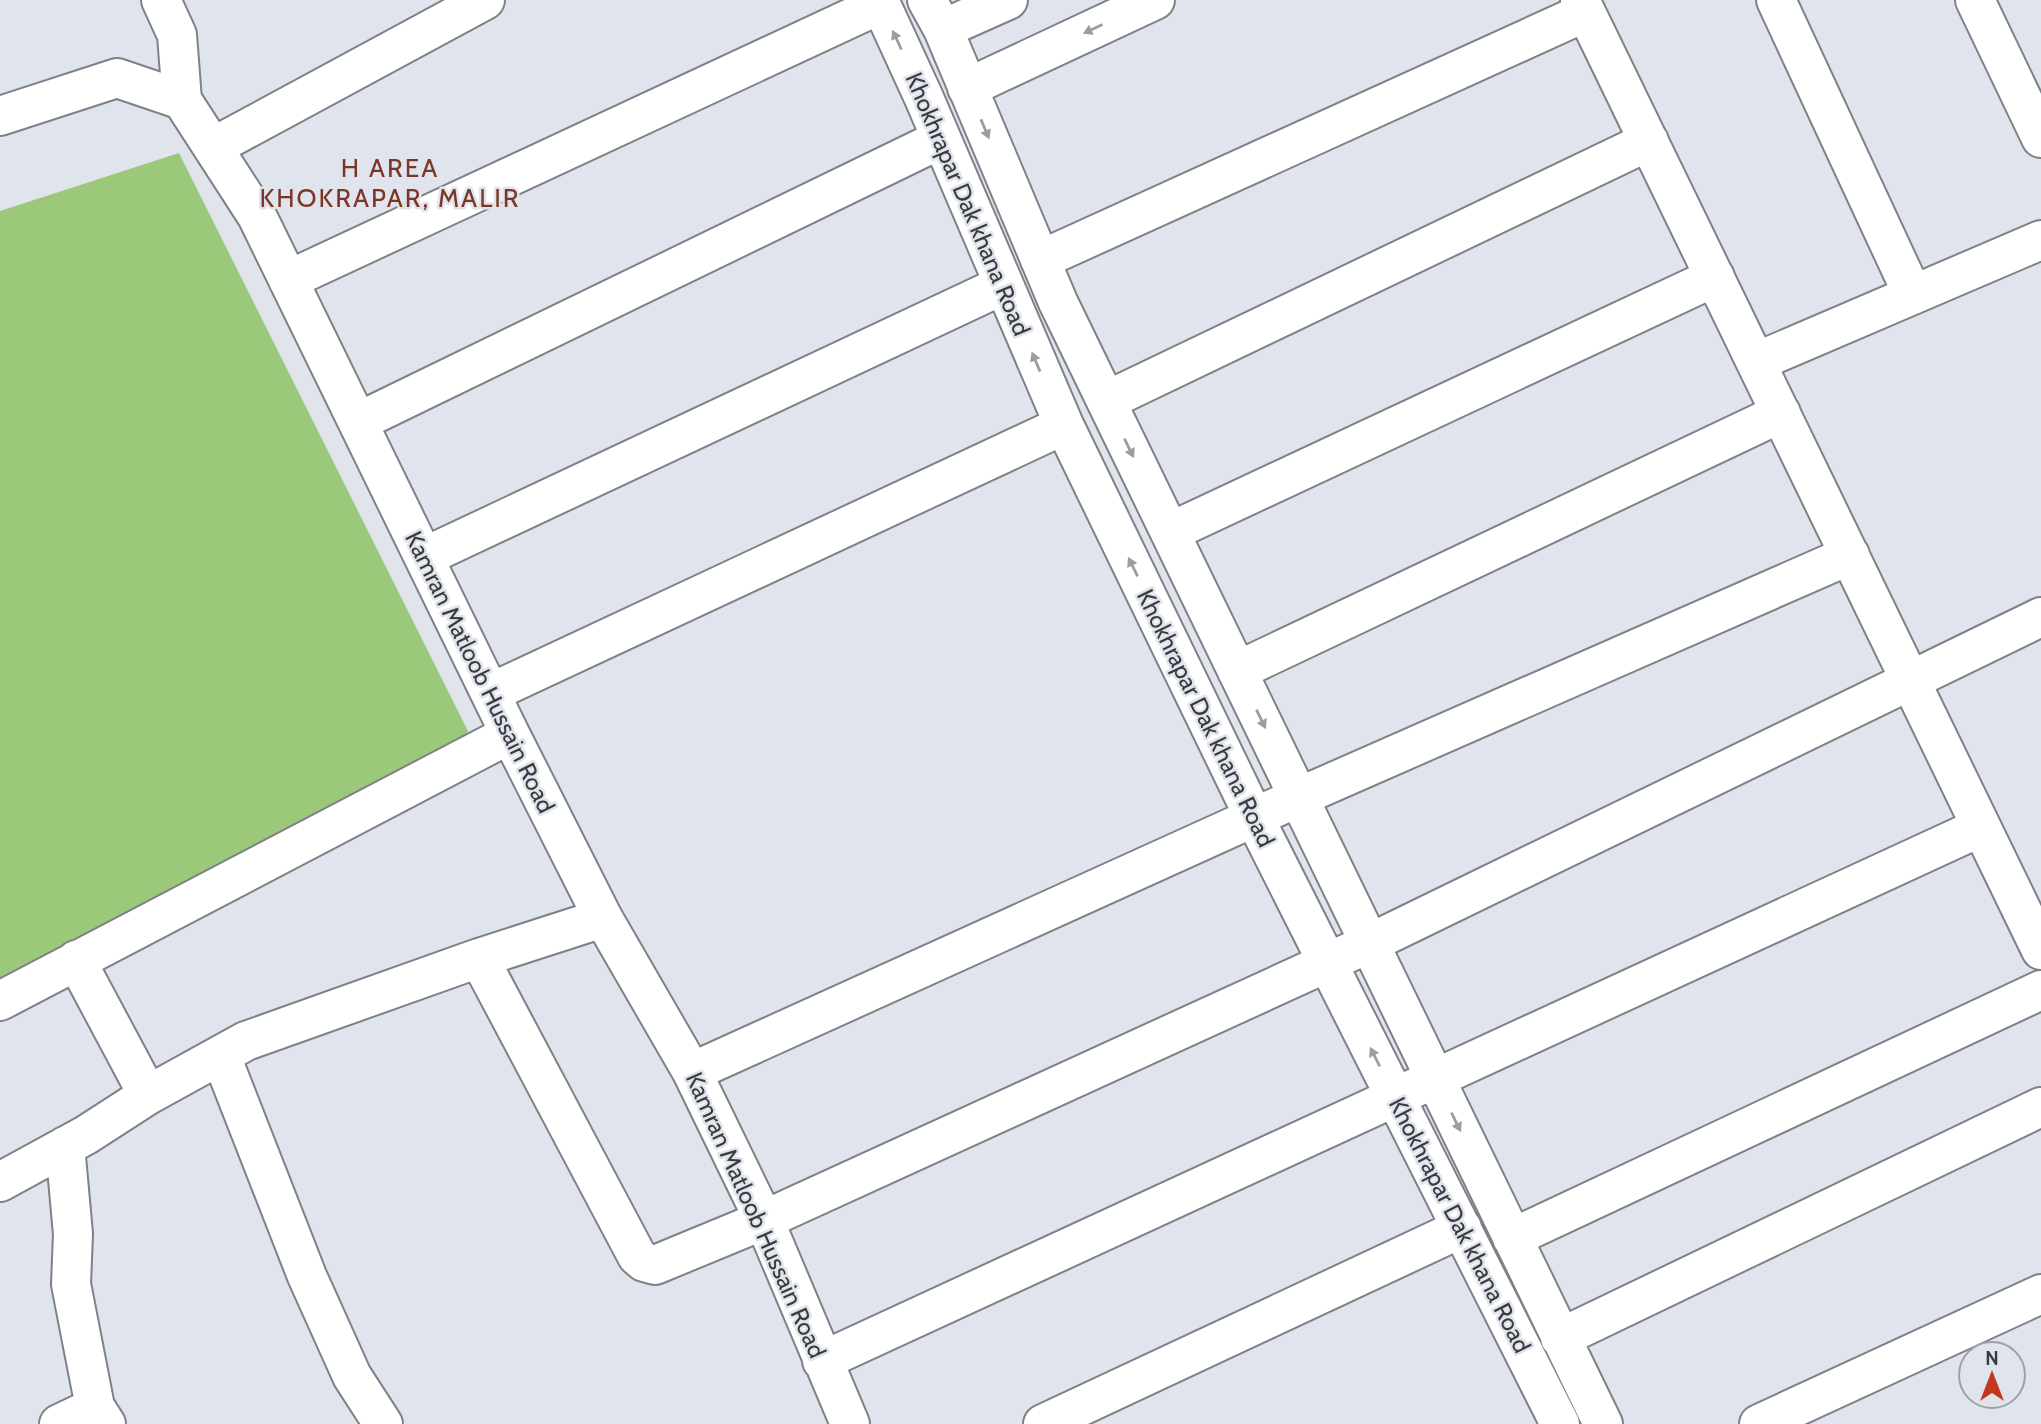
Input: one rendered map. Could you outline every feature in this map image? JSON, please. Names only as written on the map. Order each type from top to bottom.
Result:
[{"type":"street","points":[[213,147],[485,0]]},
{"type":"street","points":[[935,15],[1008,0]]},
{"type":"street","points":[[967,88],[1155,0]]},
{"type":"street","points":[[1776,0],[1913,295]]},
{"type":"street","points":[[1975,0],[2041,138]]},
{"type":"street","points":[[0,116],[117,78],[182,100],[177,34],[166,2]]},
{"type":"street","points":[[288,280],[880,2]]},
{"type":"street","name":"Khokhrapar Dak khana Road","points":[[880,2],[1064,425],[1254,817],[1560,1424]]},
{"type":"street","points":[[1040,261],[1583,6],[2041,950]]},
{"type":"street","name":"Khokhrapar Dak khana Road","points":[[935,15],[1040,261],[1106,401],[1603,1424]]},
{"type":"street","name":"Kamran Matloob Hussain Road","points":[[182,100],[257,216],[603,918],[692,1072],[764,1220],[850,1424]]},
{"type":"street","points":[[358,422],[941,139]]},
{"type":"street","points":[[1106,401],[1649,141]]},
{"type":"street","points":[[1756,362],[2041,240]]},
{"type":"street","points":[[1170,531],[1715,277]]},
{"type":"street","points":[[424,557],[1003,285]]},
{"type":"street","points":[[1237,671],[1781,413]]},
{"type":"street","points":[[490,692],[1064,425]]},
{"type":"street","points":[[692,1072],[1254,817],[1850,555]]},
{"type":"street","points":[[479,958],[637,1256],[644,1262],[655,1265],[764,1220],[1370,943],[2041,617]]},
{"type":"street","points":[[0,1001],[510,734]]},
{"type":"street","points":[[822,1362],[1982,827]]},
{"type":"street","points":[[0,1182],[246,1041],[479,958],[603,918]]},
{"type":"street","points":[[76,960],[148,1095]]},
{"type":"street","points":[[1512,1238],[2041,990]]},
{"type":"street","points":[[221,1056],[307,1276],[352,1376],[383,1424]]},
{"type":"street","points":[[1560,1338],[2041,1107]]},
{"type":"street","points":[[59,1424],[100,1415],[71,1284],[73,1234],[65,1146]]},
{"type":"street","points":[[1043,1424],[1462,1228]]},
{"type":"street","points":[[1759,1424],[2041,1294]]},
{"type":"green space","points":[[179,153],[468,731],[448,754],[0,982],[0,211]]},
{"type":"district","name":"H AREA KHOKRAPAR, MALIR","points":[[390,183]]}]
